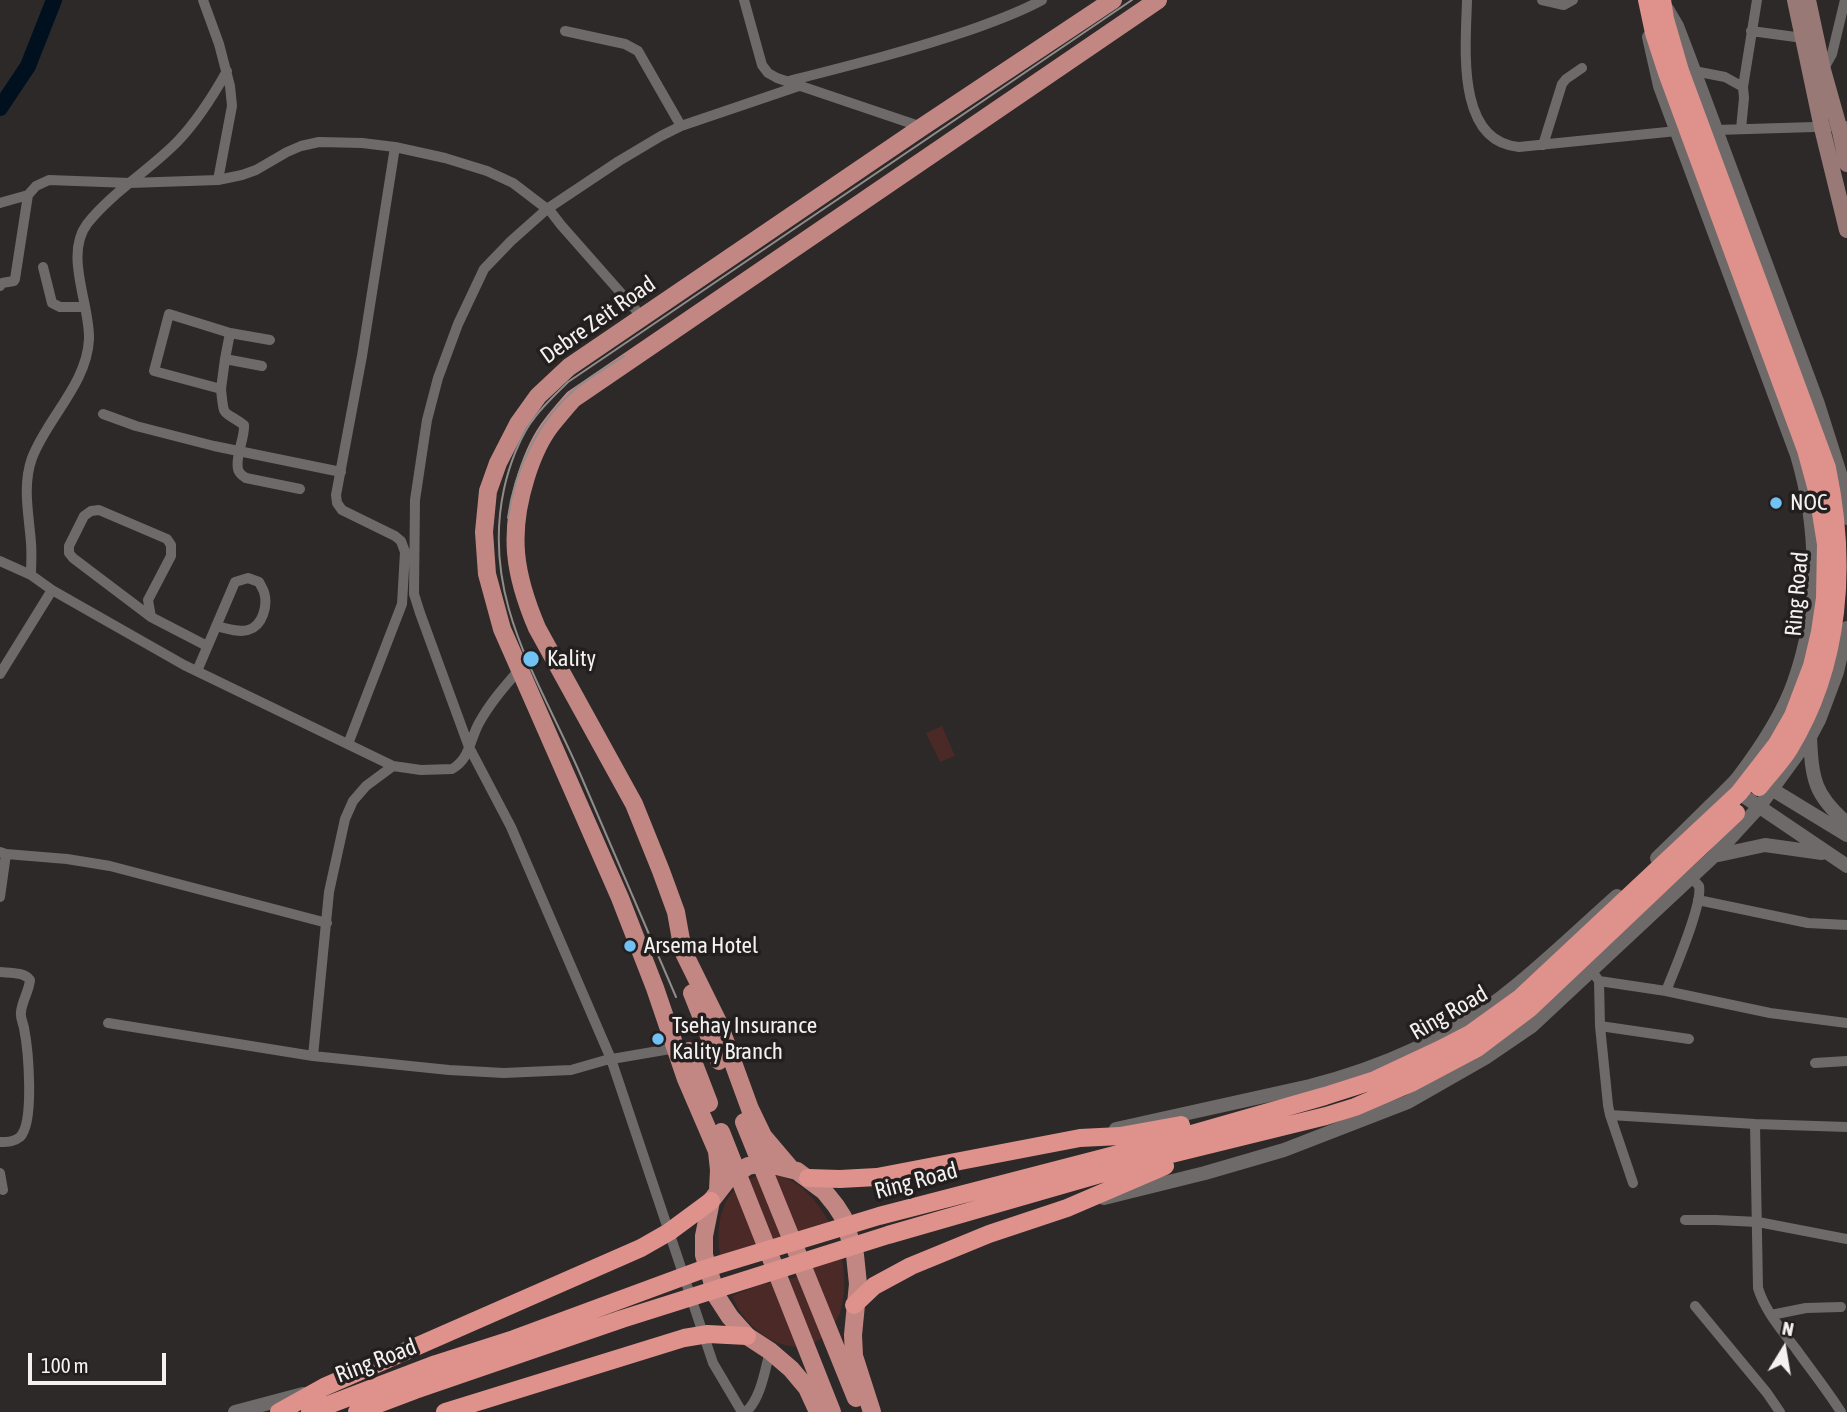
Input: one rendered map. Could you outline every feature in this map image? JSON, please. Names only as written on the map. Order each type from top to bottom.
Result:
[{"type":"highway","name":"Ring Road","points":[[357,1412],[622,1319],[888,1235],[1159,1157],[1326,1116],[1355,1107],[1411,1083],[1477,1048],[1530,1008],[1749,800],[1788,751],[1804,722],[1824,670],[1838,600],[1838,532],[1828,468],[1680,71],[1665,19],[1655,3]]},
{"type":"highway","name":"Ring Road","points":[[310,1412],[436,1364],[514,1339],[701,1270],[893,1212],[1069,1167],[1375,1080],[1470,1034],[1520,998],[1749,800]]},
{"type":"highway","points":[[808,1178],[877,1177],[1080,1138],[1138,1134],[1255,1110],[1277,1110]]},
{"type":"highway","points":[[855,1305],[874,1286],[911,1266],[989,1234],[1067,1208],[1133,1178],[1234,1139]]},
{"type":"highway","points":[[279,1412],[324,1387],[641,1248],[669,1232],[715,1196]]},
{"type":"highway","points":[[445,1412],[684,1338],[703,1334],[747,1336]]},
{"type":"main road","name":"Debre Zeit Road","points":[[655,988],[620,898],[502,629],[487,574],[484,532],[488,491],[498,463],[517,424],[538,396],[569,367],[1113,0]]},
{"type":"main road","points":[[791,1169],[763,1136],[750,1109],[719,1024],[683,951],[672,902],[634,804],[537,628],[523,592],[515,549],[515,518],[527,473],[551,424],[573,399],[1158,0]]},
{"type":"main road","points":[[1795,0],[1847,230]]},
{"type":"main road","points":[[1808,0],[1823,70],[1843,127],[1847,164]]},
{"type":"main road","points":[[688,962],[690,988],[861,1412]]},
{"type":"main road","points":[[655,988],[686,1079],[717,1151],[719,1170],[715,1196],[705,1223],[703,1245],[717,1297],[747,1336],[791,1369],[807,1388],[818,1412]]},
{"type":"main road","points":[[655,988],[668,1002],[674,1014],[832,1412]]},
{"type":"main road","points":[[715,1196],[728,1179],[748,1166],[765,1163],[791,1169],[808,1178],[824,1191],[836,1206],[843,1217],[855,1255],[858,1284],[853,1335],[854,1356],[872,1412]]},
{"type":"main road","points":[[770,1351],[802,1352],[820,1347],[846,1324],[855,1305]]},
{"type":"street","points":[[203,0],[227,71],[232,106],[218,180]]},
{"type":"street","points":[[744,0],[762,65],[768,74],[922,127]]},
{"type":"street","points":[[787,82],[895,54],[1020,12],[1042,0]]},
{"type":"street","points":[[1466,0],[1466,76],[1470,97],[1489,135],[1503,144],[1519,147],[1677,131]]},
{"type":"street","points":[[1542,0],[1564,5],[1573,0]]},
{"type":"street","points":[[1741,128],[1743,87],[1758,0]]},
{"type":"street","points":[[1823,70],[1843,26],[1845,0]]},
{"type":"street","points":[[1655,3],[1677,26],[1716,130],[1835,453],[1847,518]]},
{"type":"street","points":[[1080,1138],[1335,1080],[1398,1056],[1472,1017],[1511,990],[1646,869],[1735,781],[1777,719],[1793,683],[1805,645],[1813,601],[1809,501],[1797,455],[1660,86],[1648,34],[1655,3]]},
{"type":"street","points":[[565,31],[625,44],[638,51],[681,126]]},
{"type":"street","points":[[1751,31],[1803,37]]},
{"type":"street","points":[[1542,145],[1562,84],[1582,68]]},
{"type":"street","points":[[31,575],[31,541],[26,503],[29,467],[40,442],[76,380],[85,359],[89,336],[78,270],[82,233],[105,206],[178,141],[207,106],[227,71]]},
{"type":"street","points":[[1694,71],[1725,77],[1743,87]]},
{"type":"street","points":[[770,1351],[757,1394],[751,1408],[744,1412],[713,1363],[611,1059],[511,827],[469,747],[420,614],[414,594],[415,500],[427,420],[438,378],[458,324],[484,269],[547,209],[619,161],[681,126],[799,86]]},
{"type":"street","points":[[1716,130],[1843,127]]},
{"type":"street","points":[[0,203],[28,195],[36,186],[49,180],[130,183],[218,180],[249,173],[287,152],[320,142],[362,143],[395,148],[445,158],[487,171],[513,183],[547,209],[643,317]]},
{"type":"street","points":[[348,744],[402,604],[405,552],[401,541],[342,510],[337,503],[395,148]]},
{"type":"street","points":[[0,286],[15,279],[28,195]]},
{"type":"street","points":[[43,267],[52,303],[60,307],[85,307]]},
{"type":"street","points":[[221,389],[155,372],[153,369],[169,314],[230,333],[270,340]]},
{"type":"street","points":[[230,333],[221,389],[225,414],[244,425],[238,469],[246,478],[300,489]]},
{"type":"street","points":[[225,359],[262,366]]},
{"type":"street","points":[[103,414],[136,426],[214,446],[341,472]]},
{"type":"street","points":[[151,617],[148,600],[171,556],[171,545],[167,539],[99,510],[91,511],[84,516],[69,545],[69,553],[73,558],[151,617],[207,646]]},
{"type":"street","points":[[0,561],[31,575],[52,590],[197,671],[393,766],[421,771],[452,769],[465,757],[477,726],[488,708],[519,670]]},
{"type":"street","points":[[197,671],[207,646],[235,582],[248,578],[259,582],[264,593],[265,608],[256,626],[247,631],[216,626]]},
{"type":"street","points":[[0,674],[52,590]]},
{"type":"street","points":[[402,604],[414,594]]},
{"type":"street","points":[[1847,628],[1837,672],[1810,737],[1762,783],[1847,835]]},
{"type":"street","points":[[1810,737],[1811,761],[1816,783],[1827,805],[1847,823]]},
{"type":"street","points":[[313,1056],[334,867],[345,819],[353,801],[366,786],[393,766]]},
{"type":"street","points":[[1067,1208],[1284,1150],[1408,1102],[1485,1058],[1532,1026],[1596,976],[1713,856],[1749,800],[1847,866]]},
{"type":"street","points":[[1713,856],[1765,845],[1829,854]]},
{"type":"street","points":[[0,897],[3,853],[110,866],[327,923]]},
{"type":"street","points":[[1666,991],[1684,947],[1700,891],[1691,877]]},
{"type":"street","points":[[1698,900],[1808,923],[1847,925]]},
{"type":"street","points":[[0,972],[23,975],[30,980],[20,1011],[29,1067],[29,1107],[24,1131],[19,1138],[0,1142]]},
{"type":"street","points":[[1596,976],[1770,1013],[1847,1023]]},
{"type":"street","points":[[1596,976],[1608,1105],[1633,1183]]},
{"type":"street","points":[[108,1023],[313,1056],[504,1073],[571,1070],[611,1059],[676,1048]]},
{"type":"street","points":[[1600,1026],[1689,1039]]},
{"type":"street","points":[[1815,1063],[1847,1062]]},
{"type":"street","points":[[1610,1115],[1847,1127]]},
{"type":"street","points":[[1755,1124],[1758,1288],[1771,1315],[1841,1412]]},
{"type":"street","points":[[0,1173],[3,1190]]},
{"type":"street","points":[[1685,1220],[1758,1222],[1847,1239]]},
{"type":"street","points":[[1695,1306],[1780,1412]]},
{"type":"street","points":[[1771,1315],[1806,1308],[1841,1307]]},
{"type":"street","points":[[234,1412],[324,1387]]},
{"type":"shaded area","points":[[942,726],[955,756],[940,762],[926,733]]},
{"type":"shaded area","points":[[763,1174],[785,1178],[804,1189],[831,1225],[721,1262],[719,1234],[723,1208],[737,1187]]},
{"type":"shaded area","points":[[842,1259],[844,1293],[839,1315],[829,1331],[819,1340],[807,1345],[783,1345],[760,1333],[742,1314],[732,1296],[759,1285],[794,1278],[805,1269]]},
{"type":"waterway","points":[[0,108],[28,66],[54,0]]},
{"type":"tram line","points":[[676,997],[578,769],[531,668],[506,600],[500,565],[499,528],[506,480],[520,442],[539,412],[568,382],[1132,0]]},
{"type":"tram line","points":[[508,518],[522,465],[549,416],[580,385],[624,356]]},
{"type":"place","name":"NOC","points":[[1776,503]]},
{"type":"place","name":"Kality","points":[[531,659]]},
{"type":"place","name":"Arsema Hotel","points":[[630,946]]},
{"type":"place","name":"Tsehay Insurance Kality Branch","points":[[658,1039]]}]
